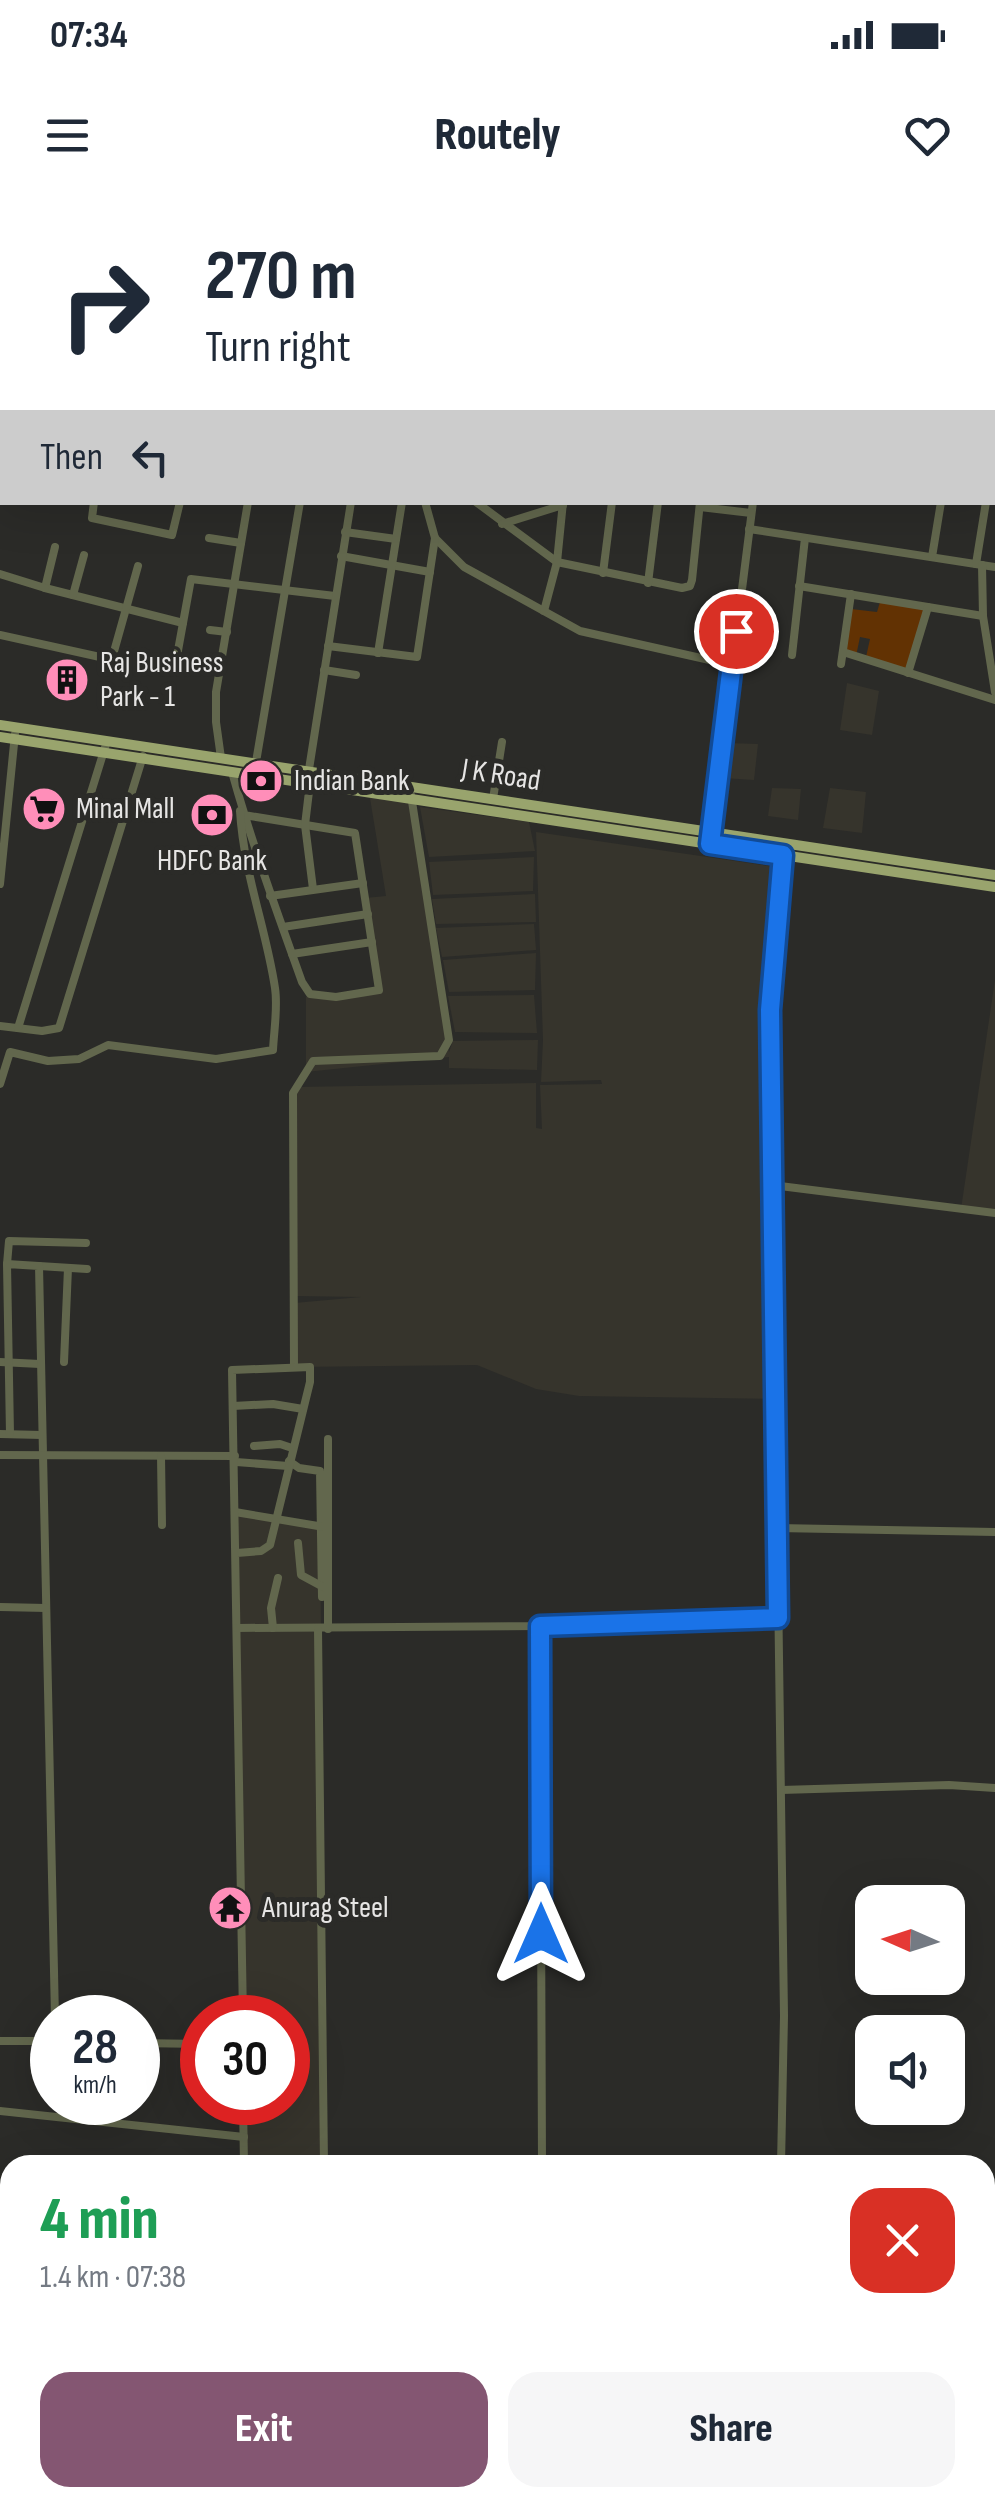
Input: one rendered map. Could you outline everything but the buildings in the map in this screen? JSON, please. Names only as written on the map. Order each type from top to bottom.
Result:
[{"type":"main road","name":"J K Road","points":[[0,725],[15,733],[106,747],[256,762],[309,778]]},
{"type":"main road","name":"J K Road","points":[[0,738],[15,733]]},
{"type":"main road","name":"J K Road","points":[[144,752],[232,772],[309,778],[783,849],[995,875]]},
{"type":"main road","name":"J K Road","points":[[411,792],[493,799],[710,838]]},
{"type":"main road","name":"J K Road","points":[[783,849],[995,887]]},
{"type":"street","points":[[94,505],[92,518],[172,534],[179,505]]},
{"type":"street","points":[[222,758],[216,692],[248,505]]},
{"type":"street","points":[[256,762],[299,505]]},
{"type":"street","points":[[313,889],[305,826],[309,778],[350,505]]},
{"type":"street","points":[[378,653],[402,505]]},
{"type":"street","points":[[328,646],[417,657],[434,538],[426,505]]},
{"type":"street","points":[[480,505],[557,562],[648,583],[690,586],[700,505],[752,508],[710,838]]},
{"type":"street","points":[[502,524],[560,505]]},
{"type":"street","points":[[544,612],[557,562],[563,505]]},
{"type":"street","points":[[603,573],[612,505]]},
{"type":"street","points":[[648,583],[658,505]]},
{"type":"street","points":[[932,557],[940,505]]},
{"type":"street","points":[[990,515],[979,564],[995,692]]},
{"type":"street","points":[[749,529],[995,567]]},
{"type":"street","points":[[345,532],[396,539]]},
{"type":"street","points":[[209,538],[241,543]]},
{"type":"street","points":[[434,538],[464,567],[580,630],[732,665]]},
{"type":"street","points":[[792,655],[805,538]]},
{"type":"street","points":[[45,588],[55,548]]},
{"type":"street","points":[[73,595],[84,555]]},
{"type":"street","points":[[341,556],[430,572]]},
{"type":"street","points":[[0,635],[100,657],[113,655],[138,566]]},
{"type":"street","points":[[0,574],[183,624]]},
{"type":"street","points":[[175,668],[191,579],[335,596]]},
{"type":"street","points":[[800,586],[983,616]]},
{"type":"street","points":[[841,664],[851,594]]},
{"type":"street","points":[[908,673],[928,607]]},
{"type":"street","points":[[210,630],[227,632]]},
{"type":"street","points":[[842,652],[995,700]]},
{"type":"street","points":[[324,670],[356,675]]},
{"type":"street","points":[[0,884],[5,781],[15,733]]},
{"type":"street","points":[[493,799],[502,742]]},
{"type":"street","points":[[19,1026],[106,747]]},
{"type":"street","points":[[0,1024],[59,1028],[144,752]]},
{"type":"street","points":[[232,772],[244,815],[270,896],[310,994],[336,996],[379,990],[355,833],[244,815]]},
{"type":"street","points":[[294,1367],[293,1092],[313,1061],[440,1056],[449,1040],[411,792]]},
{"type":"street","points":[[0,1084],[10,1052],[48,1061],[79,1059],[108,1045],[216,1059],[273,1050],[276,990],[242,840],[238,794]]},
{"type":"street","points":[[781,2155],[784,2016],[770,1010],[783,849]]},
{"type":"street","points":[[270,896],[363,882]]},
{"type":"street","points":[[283,927],[368,914]]},
{"type":"street","points":[[292,954],[372,942]]},
{"type":"street","points":[[772,1186],[995,1213]]},
{"type":"street","points":[[42,1434],[5,1434],[9,1240],[86,1243]]},
{"type":"street","points":[[7,1264],[87,1269]]},
{"type":"street","points":[[38,1266],[54,1995]]},
{"type":"street","points":[[64,1362],[68,1268]]},
{"type":"street","points":[[5,1362],[40,1364]]},
{"type":"street","points":[[237,1554],[261,1551],[270,1544],[310,1382],[310,1367],[232,1370],[242,1995]]},
{"type":"street","points":[[234,1406],[273,1404],[303,1409]]},
{"type":"street","points":[[324,2155],[323,1629],[328,1439]]},
{"type":"street","points":[[254,1446],[280,1444],[292,1448]]},
{"type":"street","points":[[0,1455],[236,1459],[320,1471],[324,1527]]},
{"type":"street","points":[[161,1456],[162,1524]]},
{"type":"street","points":[[235,1512],[324,1527]]},
{"type":"street","points":[[776,1528],[995,1532]]},
{"type":"street","points":[[298,1543],[301,1575],[324,1591]]},
{"type":"street","points":[[273,1628],[271,1608],[278,1578]]},
{"type":"street","points":[[0,1607],[46,1608]]},
{"type":"street","points":[[237,1628],[540,1626],[778,1618]]},
{"type":"street","points":[[540,1626],[542,2155]]},
{"type":"street","points":[[780,1790],[948,1784],[995,1788]]},
{"type":"street","points":[[0,2041],[30,2040]]},
{"type":"street","points":[[0,2111],[244,2138]]},
{"type":"street","points":[[244,2125],[244,2155]]},
{"type":"shaded area","points":[[880,602],[925,609],[907,671],[866,657],[870,639],[860,637],[856,656],[843,652],[851,609],[877,612]]},
{"type":"shaded area","points":[[847,683],[879,691],[872,735],[840,730]]},
{"type":"shaded area","points":[[727,743],[758,744],[754,780],[723,778]]},
{"type":"shaded area","points":[[772,788],[801,789],[798,820],[768,816]]},
{"type":"shaded area","points":[[830,788],[866,792],[862,833],[823,828]]},
{"type":"shaded area","points":[[369,792],[411,799],[449,1052],[453,1041],[538,1040],[537,1070],[449,1068],[449,1057],[306,1072],[306,997],[379,990],[365,898],[386,896]]},
{"type":"shaded area","points":[[420,807],[529,822],[535,851],[429,857]]},
{"type":"shaded area","points":[[536,832],[782,868],[772,981],[775,1399],[579,1396],[536,1389],[477,1365],[294,1367],[294,1303],[361,1297],[294,1296],[297,1087],[536,1083],[536,1128],[542,1129],[540,1085],[602,1084],[601,1080],[541,1082]]},
{"type":"shaded area","points":[[534,857],[533,891],[433,895],[429,862]]},
{"type":"shaded area","points":[[535,894],[536,922],[436,924],[432,899]]},
{"type":"shaded area","points":[[534,924],[536,950],[442,957],[436,928]]},
{"type":"shaded area","points":[[536,953],[535,990],[449,992],[443,960]]},
{"type":"shaded area","points":[[995,980],[995,1214],[961,1209]]},
{"type":"shaded area","points":[[534,995],[537,1033],[455,1032],[448,996]]},
{"type":"shaded area","points":[[236,1512],[320,1526],[326,2155],[243,2155],[242,2125],[310,2125],[310,1995],[241,1995]]},
{"type":"place","name":"Raj Business Park - 1","points":[[67,680]]},
{"type":"place","name":"Indian Bank","points":[[261,781]]},
{"type":"place","name":"Minal Mall","points":[[44,809]]},
{"type":"place","name":"HDFC Bank","points":[[212,815]]},
{"type":"place","name":"Anurag Steel","points":[[230,1908]]},
{"type":"route","points":[[541,1934],[540,1626],[778,1618],[770,1010],[783,855],[710,844],[736,631]]}]
